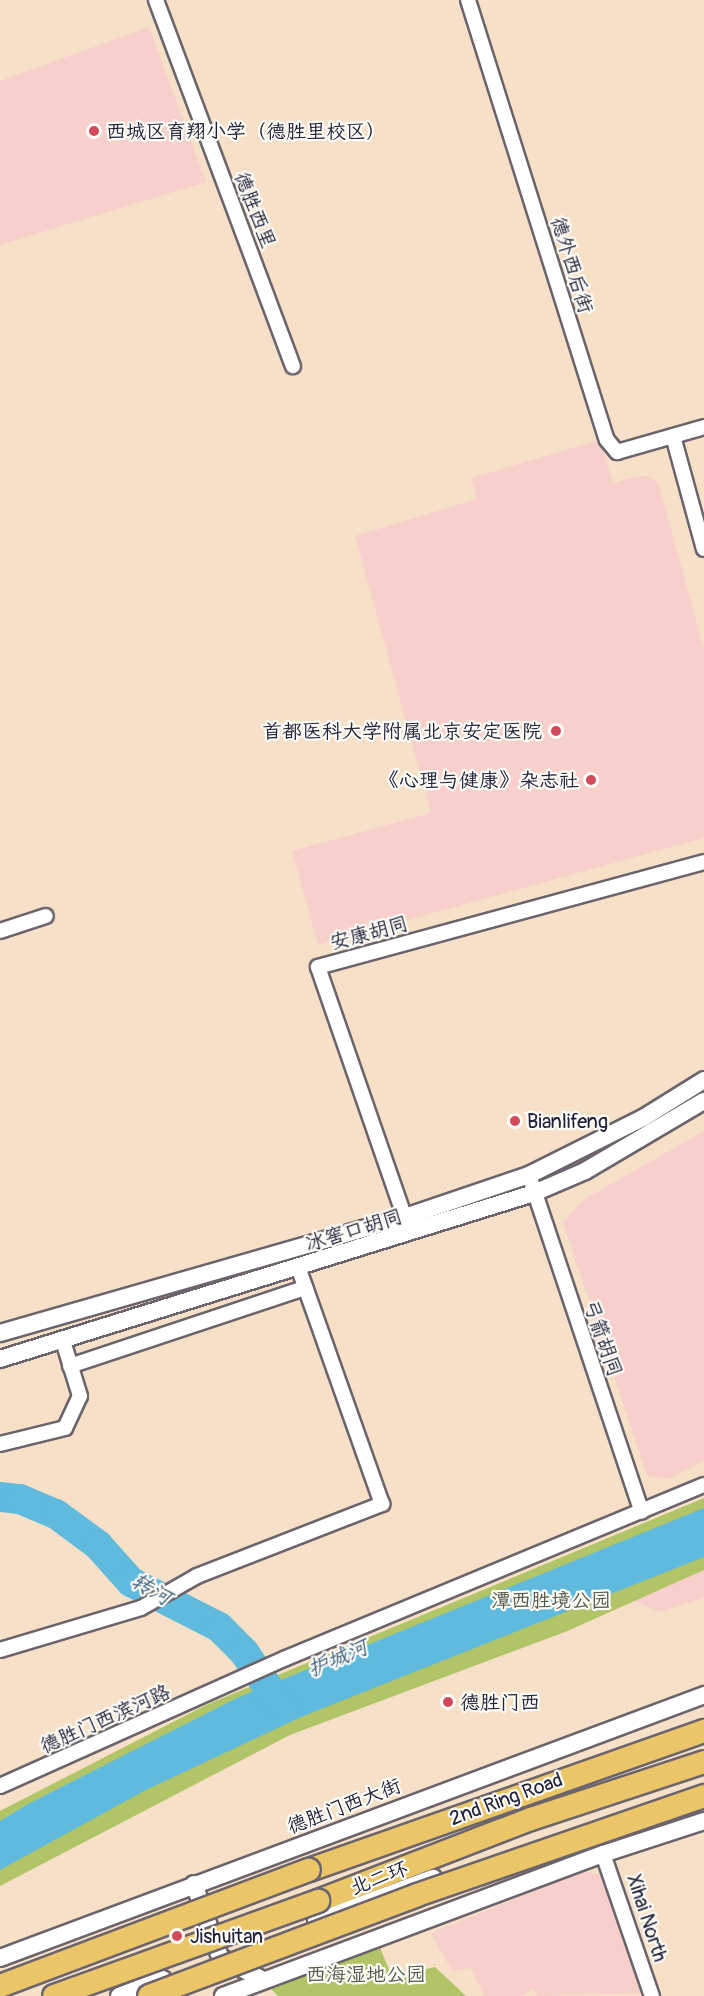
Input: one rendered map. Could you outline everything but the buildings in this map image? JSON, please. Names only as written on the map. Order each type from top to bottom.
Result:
[{"type":"highway","name":"2nd Ring Road","points":[[0,1986],[309,1870],[700,1729]]},
{"type":"highway","name":"北二环","points":[[54,1996],[318,1901],[531,1820],[704,1762]]},
{"type":"highway","points":[[661,1777],[704,1779]]},
{"type":"highway","points":[[149,1996],[417,1895],[704,1796]]},
{"type":"street","name":"德胜西里","points":[[156,0],[293,366]]},
{"type":"street","name":"德外西后街","points":[[468,0],[607,440],[617,452],[704,427]]},
{"type":"street","points":[[673,436],[704,549]]},
{"type":"street","name":"安康胡同","points":[[410,1235],[318,967],[704,862]]},
{"type":"street","points":[[0,931],[46,916]]},
{"type":"street","name":"冰窖口胡同","points":[[0,1333],[405,1217],[529,1175],[643,1118],[704,1080]]},
{"type":"street","name":"冰窖口胡同","points":[[0,1359],[410,1235],[534,1193],[585,1171],[704,1101]]},
{"type":"street","name":"弓箭胡同","points":[[529,1175],[642,1512]]},
{"type":"street","points":[[0,1650],[141,1608],[197,1576],[382,1504],[299,1269]]},
{"type":"street","points":[[70,1366],[304,1288]]},
{"type":"street","points":[[0,1444],[65,1428],[80,1396],[63,1341]]},
{"type":"street","name":"德胜门西滨河路","points":[[0,1786],[225,1688],[286,1658],[704,1485]]},
{"type":"street","name":"德胜门西大街","points":[[0,1958],[704,1695]]},
{"type":"street","points":[[119,1996],[408,1886],[704,1788]]},
{"type":"street","points":[[223,1996],[603,1854],[704,1821]]},
{"type":"street","name":"Xihai North","points":[[603,1854],[652,1996]]},
{"type":"street","points":[[194,1884],[220,1957],[263,1980]]},
{"type":"shaded area","name":"西城区育翔小学（德胜里校区）","points":[[149,27],[206,182],[0,245],[0,81]]},
{"type":"shaded area","name":"首都医科大学附属北京安定医院","points":[[600,440],[613,483],[643,475],[658,482],[704,649],[704,838],[318,945],[292,851],[431,813],[355,536],[477,499],[471,478]]},
{"type":"shaded area","points":[[704,1131],[704,1461],[668,1479],[647,1476],[563,1222],[583,1200]]},
{"type":"shaded area","points":[[704,1570],[704,1598],[659,1612],[635,1601]]},
{"type":"shaded area","points":[[583,1871],[601,1875],[641,1993],[537,1996],[533,1989],[521,1996],[484,1996],[471,1968],[452,1971],[431,1933]]},
{"type":"green space","name":"潭西胜境公园","points":[[704,1498],[704,1570],[565,1632],[290,1735],[0,1886],[0,1811],[206,1705]]},
{"type":"green space","name":"西海湿地公园","points":[[379,1945],[392,1977],[435,1967],[466,1996],[278,1996],[271,1989]]},
{"type":"water","name":"潭西胜境公园","points":[[704,1508],[704,1557],[301,1717],[146,1790],[0,1870],[0,1821],[28,1804],[237,1698]]},
{"type":"waterway","name":"转河","points":[[0,1497],[20,1499],[56,1514],[98,1545],[131,1582],[219,1627],[244,1652],[282,1708]]},
{"type":"place","name":"西城区育翔小学（德胜里校区）","points":[[94,131]]},
{"type":"place","name":"首都医科大学附属北京安定医院","points":[[556,731]]},
{"type":"place","name":"《心理与健康》杂志社","points":[[591,780]]},
{"type":"place","name":"Bianlifeng","points":[[515,1121]]},
{"type":"place","name":"德胜门西","points":[[448,1702]]},
{"type":"place","name":"Jishuitan","points":[[177,1936]]},
{"type":"water label","name":"护城河","points":[[338,1659]]}]
